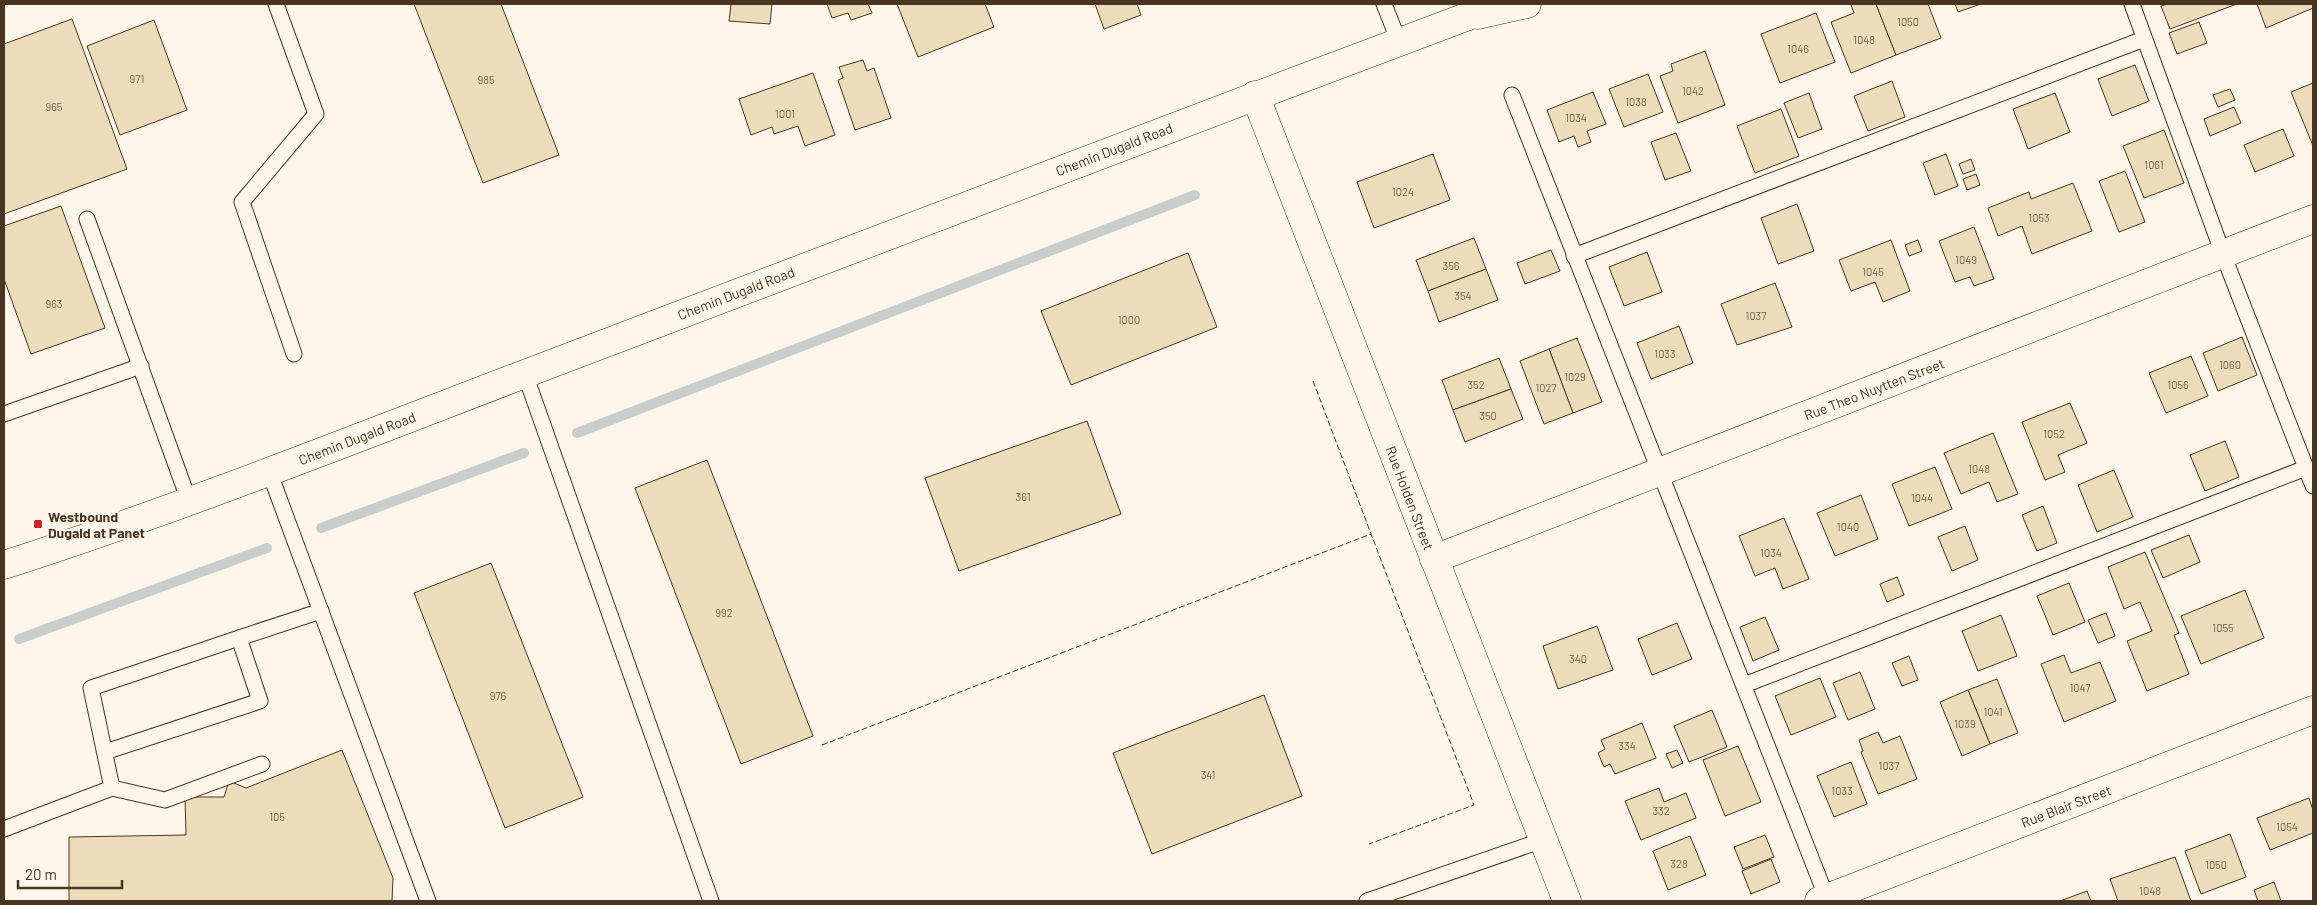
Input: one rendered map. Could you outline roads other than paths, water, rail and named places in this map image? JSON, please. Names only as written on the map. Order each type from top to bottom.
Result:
[{"type":"street","name":"Chemin Dugald Road","points":[[4,566],[76,542],[270,471],[1255,95],[1466,17],[1494,4]]},
{"type":"street","name":"Chemin Dugald Road","points":[[1466,17],[1527,4]]},
{"type":"street","name":"Rue Holden Street","points":[[1255,95],[1567,901]]},
{"type":"street","name":"Rue Theo Nuytten Street","points":[[1434,559],[2313,219]]},
{"type":"street","name":"Rue Blair Street","points":[[1825,900],[2313,710]]},
{"type":"lane","points":[[276,4],[316,114],[242,202],[294,354]]},
{"type":"lane","points":[[1384,4],[1399,42]]},
{"type":"lane","points":[[2132,4],[2223,254],[2313,486]]},
{"type":"lane","points":[[1574,256],[2144,38]]},
{"type":"lane","points":[[1512,95],[1744,685],[1825,900]]},
{"type":"lane","points":[[87,218],[189,501]]},
{"type":"lane","points":[[4,414],[141,366]]},
{"type":"lane","points":[[525,374],[711,901]]},
{"type":"lane","points":[[1744,685],[2306,468]]},
{"type":"lane","points":[[270,471],[428,901]]},
{"type":"lane","points":[[112,788],[91,688],[321,611]]},
{"type":"lane","points":[[105,752],[260,702],[238,638]]},
{"type":"lane","points":[[4,829],[112,788],[165,800],[262,764]]},
{"type":"lane","points":[[1367,901],[1543,840]]},
{"type":"waterway","points":[[577,433],[1195,195]]},
{"type":"waterway","points":[[321,528],[524,453]]},
{"type":"waterway","points":[[19,639],[267,548]]},
{"type":"place","name":"Westbound Dugald at Panet","points":[[38,524]]}]
